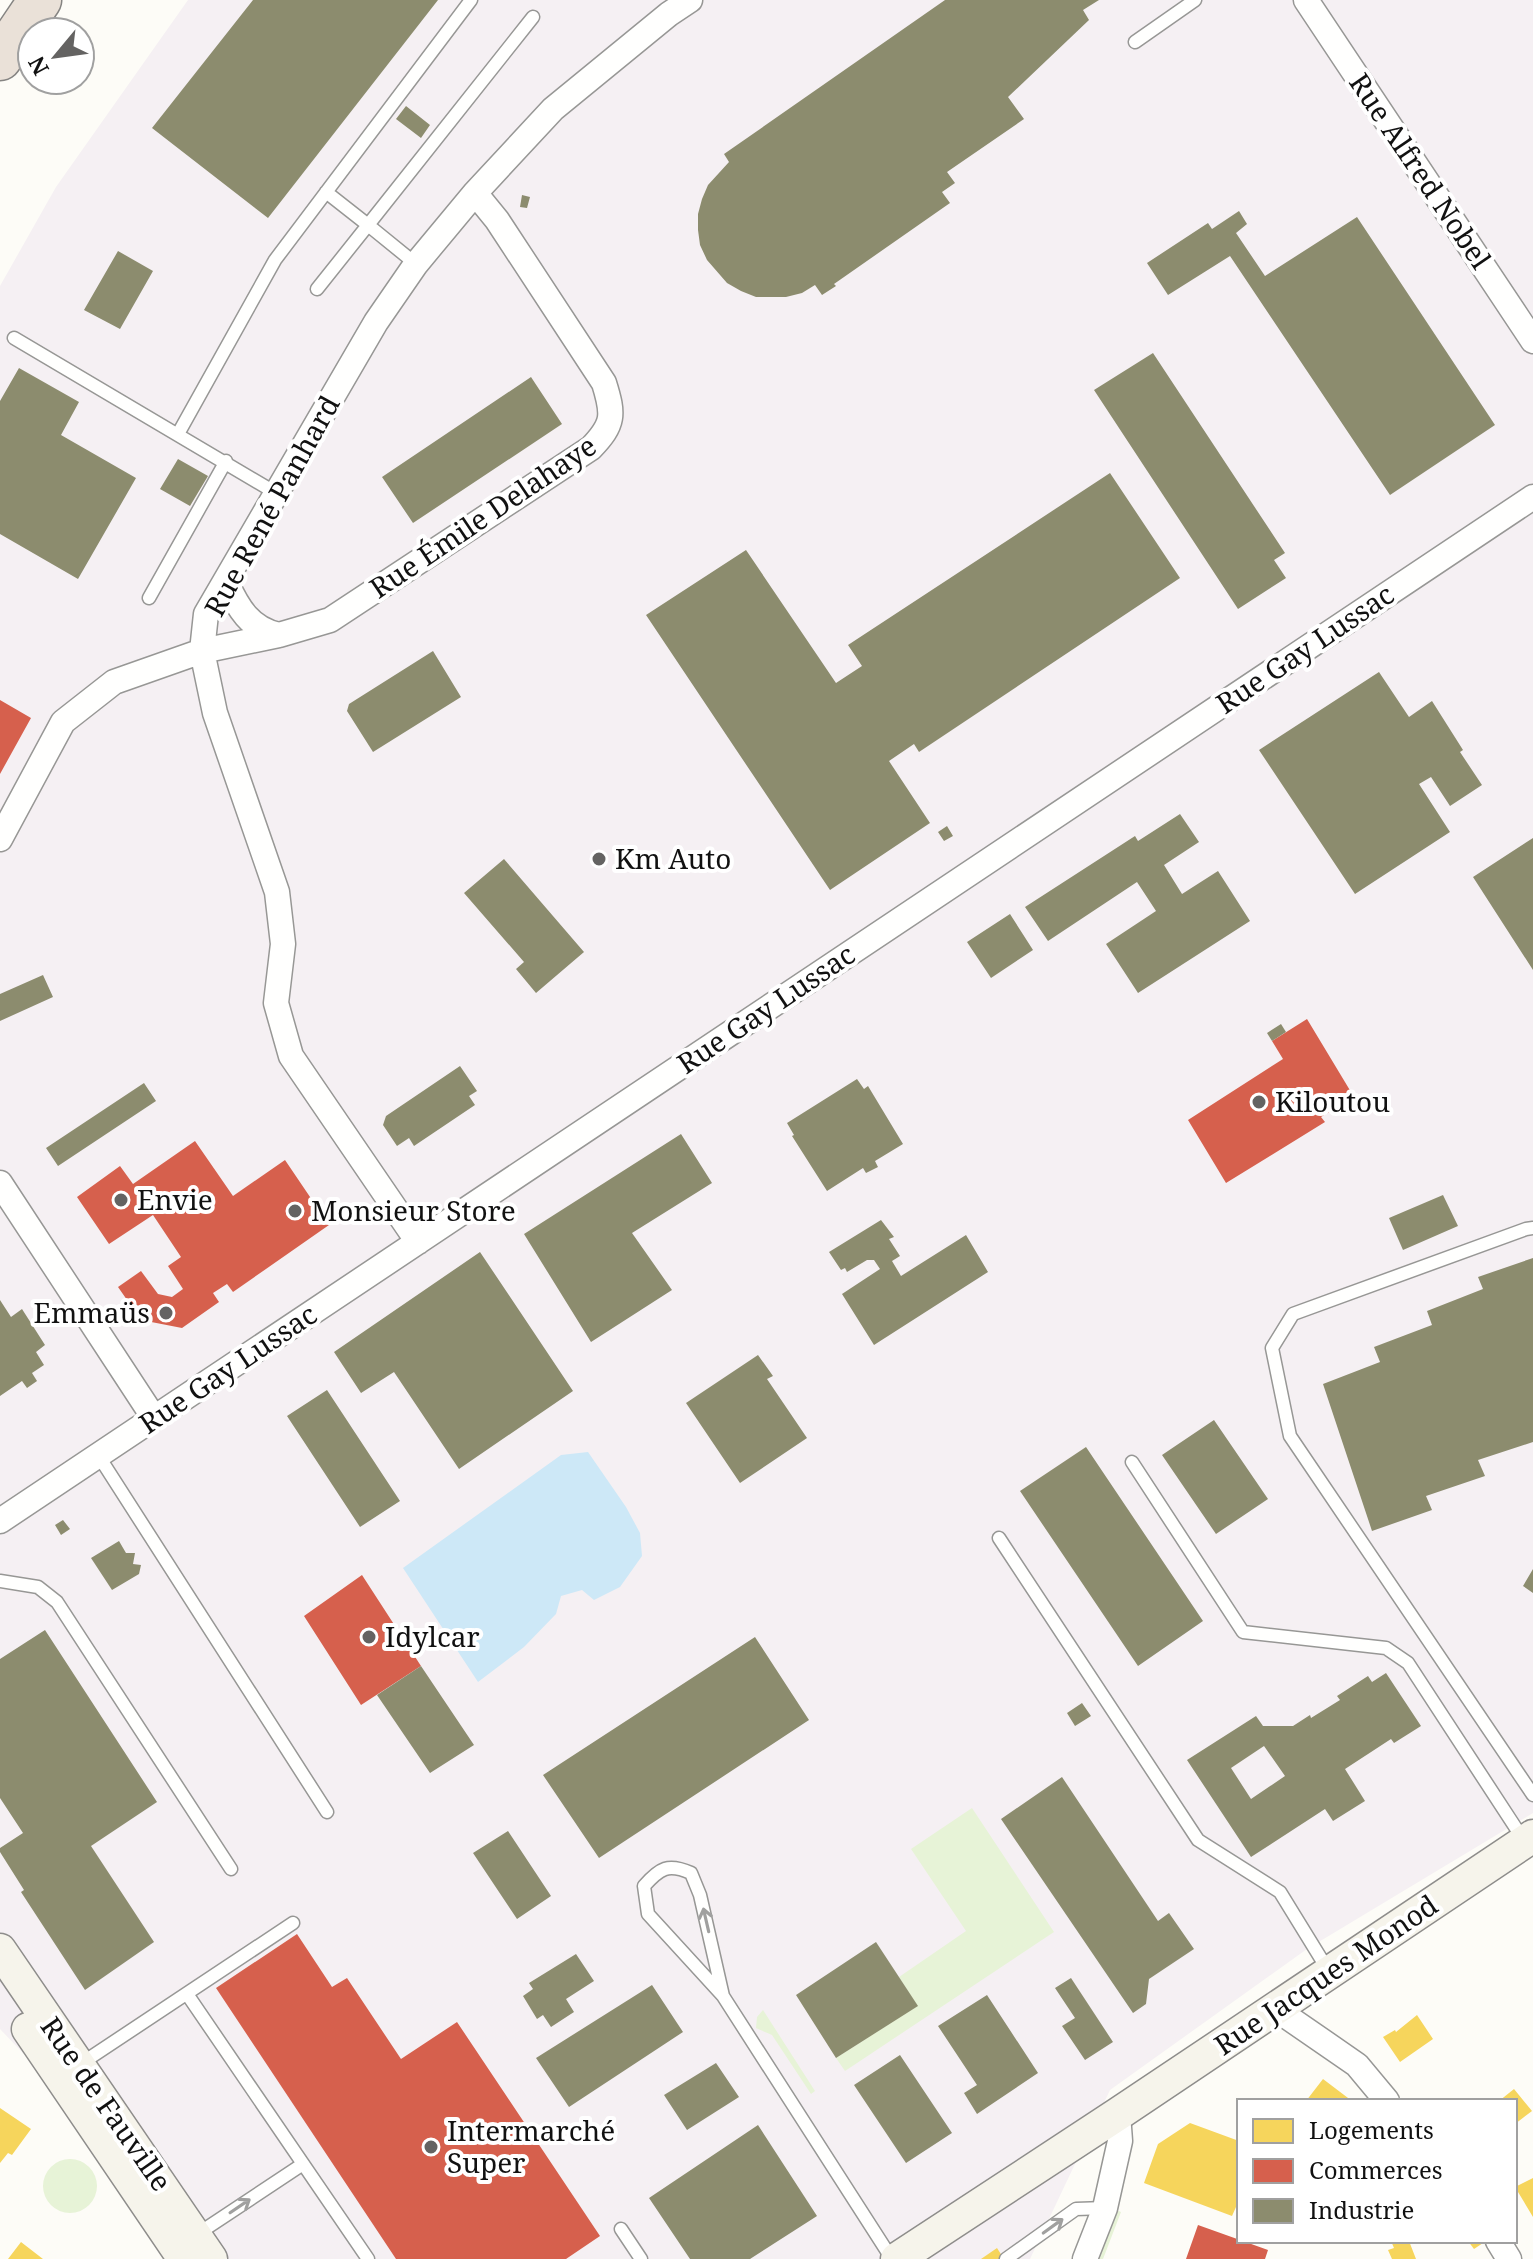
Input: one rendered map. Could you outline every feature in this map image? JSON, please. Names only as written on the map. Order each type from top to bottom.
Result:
[{"type":"highway","points":[[0,59],[40,0]]},
{"type":"street","name":"Rue René Panhard","points":[[418,1242],[291,1056],[276,1003],[283,944],[277,892],[215,713],[202,651],[206,614],[376,322],[416,264],[475,193],[553,109],[690,0]]},
{"type":"street","name":"Rue Alfred Nobel","points":[[1306,0],[1533,341]]},
{"type":"street","name":"Rue Émile Delahaye","points":[[0,839],[63,722],[114,682],[202,651],[279,635],[330,620],[591,448],[607,431],[611,407],[604,383],[497,220],[475,193]]},
{"type":"street","name":"Rue Gay Lussac","points":[[0,1521],[1533,497]]},
{"type":"street","points":[[226,582],[248,620],[266,632],[279,635]]},
{"type":"street","points":[[0,1183],[154,1418]]},
{"type":"street","name":"Rue Jacques Monod","points":[[894,2259],[1118,2114],[1529,1839]]},
{"type":"street","name":"Rue de Fauville","points":[[0,1950],[79,2065],[192,2250]]},
{"type":"street","name":"Rue de Fauville","points":[[0,1986],[192,2250]]},
{"type":"street","points":[[1276,2009],[1357,2065],[1385,2099]]},
{"type":"street","points":[[1085,2259],[1105,2208],[1120,2141],[1118,2114]]},
{"type":"lane","points":[[178,434],[275,260],[471,0]]},
{"type":"lane","points":[[1135,42],[1195,0]]},
{"type":"lane","points":[[317,289],[533,17]]},
{"type":"lane","points":[[326,192],[416,264]]},
{"type":"lane","points":[[14,338],[276,493]]},
{"type":"lane","points":[[149,598],[226,461]]},
{"type":"lane","points":[[1533,1228],[1293,1314],[1272,1348],[1290,1436],[1533,1795]]},
{"type":"lane","points":[[98,1455],[327,1812]]},
{"type":"lane","points":[[1132,1462],[1243,1632],[1386,1648],[1408,1663],[1529,1839]]},
{"type":"lane","points":[[999,1538],[1198,1840],[1280,1892],[1330,1972]]},
{"type":"lane","points":[[0,1581],[38,1587],[57,1602],[231,1869]]},
{"type":"lane","points":[[723,1996],[700,1895],[691,1873],[676,1867],[657,1871],[644,1886],[648,1914],[723,1996],[894,2259]]},
{"type":"lane","points":[[79,2065],[293,1923]]},
{"type":"lane","points":[[187,1994],[368,2259]]},
{"type":"lane","points":[[192,2250],[303,2164]]},
{"type":"lane","points":[[1006,2259],[1076,2209],[1105,2208]]},
{"type":"lane","points":[[621,2229],[641,2259]]},
{"type":"shaded area","points":[[188,0],[1533,0],[1533,1813],[1307,1949],[1110,2090],[1030,2259],[219,2259],[0,2029],[0,286],[56,187]]},
{"type":"green space","points":[[972,1808],[1054,1932],[845,2071],[836,2058],[917,2006],[899,1977],[966,1931],[911,1849]]},
{"type":"green space","points":[[763,2010],[815,2091],[811,2094],[772,2035],[756,2028],[757,2017]]},
{"type":"green space","points":[[70,2159],[81,2161],[89,2167],[95,2175],[95,2197],[89,2205],[81,2211],[70,2213],[59,2211],[51,2205],[45,2197],[43,2186],[45,2175],[51,2167],[59,2161]]},
{"type":"green space","points":[[1114,2209],[1121,2212],[1103,2259],[1096,2259]]},
{"type":"water","points":[[588,1452],[640,1533],[642,1556],[620,1587],[594,1600],[582,1590],[561,1596],[556,1614],[524,1647],[478,1682],[403,1568],[561,1455]]},
{"type":"building: Logements","points":[[1417,2015],[1433,2039],[1400,2062],[1383,2037],[1396,2032]]},
{"type":"building: Logements","points":[[1323,2079],[1349,2099],[1308,2099]]},
{"type":"building: Logements","points":[[1514,2089],[1532,2111],[1517,2122],[1517,2099],[1502,2099]]},
{"type":"building: Logements","points":[[0,2108],[31,2129],[12,2155],[8,2153],[0,2163]]},
{"type":"building: Logements","points":[[1190,2123],[1237,2140],[1237,2207],[1232,2216],[1144,2183],[1158,2144]]},
{"type":"building: Logements","points":[[1533,2178],[1533,2217],[1517,2190],[1517,2186]]},
{"type":"building: Logements","points":[[21,2242],[43,2259],[8,2259]]},
{"type":"building: Logements","points":[[1392,2243],[1410,2243],[1416,2259],[1392,2259],[1388,2250],[1394,2248]]},
{"type":"building: Logements","points":[[1470,2243],[1483,2243],[1474,2249]]},
{"type":"building: Logements","points":[[997,2248],[1004,2259],[981,2259]]},
{"type":"building: Commerces","points":[[0,700],[31,718],[0,774]]},
{"type":"building: Commerces","points":[[1307,1019],[1354,1097],[1321,1117],[1325,1122],[1226,1183],[1188,1120],[1283,1059],[1272,1041]]},
{"type":"building: Commerces","points":[[195,1141],[233,1196],[285,1160],[329,1225],[233,1292],[227,1284],[213,1293],[219,1302],[182,1328],[141,1320],[118,1287],[141,1271],[158,1294],[172,1297],[183,1289],[168,1266],[181,1257],[153,1215],[109,1244],[77,1197],[120,1166],[133,1184]]},
{"type":"building: Commerces","points":[[362,1575],[421,1666],[361,1705],[304,1616]]},
{"type":"building: Commerces","name":"Intermarché Super","points":[[297,1934],[332,1987],[347,1978],[401,2059],[457,2022],[600,2236],[566,2259],[396,2259],[216,1988]]},
{"type":"building: Commerces","points":[[1198,2225],[1237,2239],[1237,2243],[1248,2243],[1268,2250],[1265,2259],[1186,2259]]},
{"type":"building: Industrie","points":[[253,0],[438,0],[268,218],[152,128]]},
{"type":"building: Industrie","points":[[945,0],[1099,0],[1083,10],[1089,20],[1008,97],[1024,119],[947,172],[955,183],[942,192],[950,203],[822,295],[815,285],[802,293],[786,297],[756,297],[727,283],[707,260],[698,230],[698,214],[708,185],[729,162],[724,154]]},
{"type":"building: Industrie","points":[[406,106],[430,125],[421,138],[396,119]]},
{"type":"building: Industrie","points":[[522,195],[530,197],[527,208],[520,207]]},
{"type":"building: Industrie","points":[[1239,211],[1247,224],[1236,233],[1265,276],[1357,217],[1495,425],[1390,495],[1230,256],[1168,295],[1147,263],[1208,223],[1212,229]]},
{"type":"building: Industrie","points":[[118,251],[153,271],[120,329],[84,310]]},
{"type":"building: Industrie","points":[[1153,353],[1285,553],[1274,560],[1286,578],[1238,609],[1094,390]]},
{"type":"building: Industrie","points":[[19,368],[79,402],[61,435],[136,478],[78,579],[0,534],[0,401]]},
{"type":"building: Industrie","points":[[531,377],[562,424],[413,523],[382,477]]},
{"type":"building: Industrie","points":[[178,459],[208,476],[190,506],[160,489]]},
{"type":"building: Industrie","points":[[1110,473],[1180,578],[919,752],[914,744],[889,761],[930,823],[830,890],[646,615],[746,550],[836,683],[862,666],[848,645]]},
{"type":"building: Industrie","points":[[433,651],[461,697],[373,752],[347,711],[349,704]]},
{"type":"building: Industrie","points":[[1379,672],[1409,717],[1432,701],[1482,785],[1450,806],[1431,777],[1419,784],[1450,832],[1355,894],[1259,750]]},
{"type":"building: Industrie","points":[[1180,814],[1199,842],[1164,865],[1182,894],[1218,871],[1250,921],[1138,993],[1106,944],[1156,911],[1137,882],[1048,941],[1025,907],[1135,836],[1138,841]]},
{"type":"building: Industrie","points":[[947,826],[953,836],[944,841],[938,832]]},
{"type":"building: Industrie","points":[[1533,838],[1533,970],[1473,877]]},
{"type":"building: Industrie","points":[[504,859],[584,952],[536,993],[516,969],[524,962],[464,893]]},
{"type":"building: Industrie","points":[[1010,914],[1033,950],[991,978],[967,942]]},
{"type":"building: Industrie","points":[[43,975],[53,997],[0,1021],[0,994]]},
{"type":"building: Industrie","points":[[1281,1024],[1286,1032],[1272,1041],[1267,1033]]},
{"type":"building: Industrie","points":[[460,1066],[477,1091],[469,1096],[475,1105],[414,1146],[409,1138],[397,1146],[383,1125],[386,1116]]},
{"type":"building: Industrie","points":[[857,1079],[864,1089],[868,1086],[903,1144],[875,1161],[878,1167],[866,1173],[863,1168],[827,1191],[787,1123]]},
{"type":"building: Industrie","points":[[144,1083],[156,1101],[58,1166],[46,1148]]},
{"type":"building: Industrie","points":[[681,1134],[712,1183],[632,1233],[672,1290],[591,1342],[524,1234]]},
{"type":"building: Industrie","points":[[1443,1195],[1458,1226],[1403,1250],[1389,1218]]},
{"type":"building: Industrie","points":[[881,1220],[894,1237],[889,1239],[900,1256],[892,1261],[901,1276],[966,1235],[988,1272],[874,1345],[842,1294],[880,1269],[874,1260],[867,1260],[847,1272],[845,1268],[841,1270],[829,1252]]},
{"type":"building: Industrie","points":[[480,1252],[573,1391],[459,1469],[394,1372],[361,1393],[334,1352]]},
{"type":"building: Industrie","points":[[1533,1258],[1533,1442],[1478,1460],[1485,1476],[1426,1496],[1432,1510],[1372,1531],[1323,1384],[1380,1362],[1374,1347],[1432,1325],[1427,1311],[1483,1289],[1478,1277]]},
{"type":"building: Industrie","points":[[0,1300],[11,1317],[22,1309],[45,1345],[36,1352],[44,1365],[32,1373],[37,1381],[27,1388],[22,1381],[0,1396]]},
{"type":"building: Industrie","points":[[758,1355],[773,1376],[767,1379],[807,1438],[740,1483],[686,1403]]},
{"type":"building: Industrie","points":[[327,1390],[400,1501],[360,1527],[287,1416]]},
{"type":"building: Industrie","points":[[1214,1420],[1268,1499],[1216,1534],[1162,1455]]},
{"type":"building: Industrie","points":[[1086,1447],[1203,1621],[1138,1666],[1020,1491]]},
{"type":"building: Industrie","points":[[63,1520],[70,1529],[61,1535],[55,1525]]},
{"type":"building: Industrie","points":[[119,1541],[126,1553],[135,1553],[133,1564],[141,1565],[139,1574],[112,1590],[91,1558]]},
{"type":"building: Industrie","points":[[1533,1569],[1533,1593],[1523,1586]]},
{"type":"building: Industrie","points":[[45,1630],[157,1802],[91,1846],[154,1942],[85,1990],[21,1892],[24,1890],[0,1852],[0,1848],[23,1833],[0,1798],[0,1659]]},
{"type":"building: Industrie","points":[[755,1637],[809,1720],[599,1858],[543,1775]]},
{"type":"building: Industrie","points":[[421,1666],[474,1745],[430,1773],[377,1695]]},
{"type":"building: Industrie","points":[[1386,1673],[1421,1726],[1394,1743],[1391,1739],[1345,1769],[1365,1801],[1333,1821],[1325,1809],[1251,1857],[1187,1760],[1256,1716],[1263,1726],[1293,1726],[1340,1700],[1337,1696],[1368,1676],[1372,1682]],"holes":[[[1264,1746],[1285,1776],[1251,1799],[1231,1768]]]},
{"type":"building: Industrie","points":[[1082,1703],[1091,1716],[1075,1726],[1067,1713]]},
{"type":"building: Industrie","points":[[1062,1777],[1158,1921],[1169,1913],[1194,1949],[1149,1979],[1146,2004],[1133,2013],[1001,1819]]},
{"type":"building: Industrie","points":[[508,1831],[551,1896],[517,1919],[473,1853]]},
{"type":"building: Industrie","points":[[876,1942],[918,2006],[836,2058],[796,1995]]},
{"type":"building: Industrie","points":[[576,1954],[594,1981],[566,1999],[574,2012],[551,2027],[543,2015],[537,2019],[523,1996],[533,1989],[529,1983]]},
{"type":"building: Industrie","points":[[1071,1978],[1113,2042],[1085,2060],[1062,2026],[1075,2018],[1055,1988]]},
{"type":"building: Industrie","points":[[652,1985],[683,2032],[569,2107],[536,2058]]},
{"type":"building: Industrie","points":[[987,1995],[1038,2073],[977,2114],[964,2093],[977,2085],[938,2026]]},
{"type":"building: Industrie","points":[[900,2055],[952,2133],[906,2163],[854,2085]]},
{"type":"building: Industrie","points":[[716,2063],[739,2097],[687,2130],[664,2095]]},
{"type":"building: Industrie","points":[[758,2125],[817,2216],[750,2259],[690,2259],[649,2198]]},
{"type":"place","name":"Km Auto","points":[[599,859]]},
{"type":"place","name":"Kiloutou","points":[[1259,1102]]},
{"type":"place","name":"Envie","points":[[121,1200]]},
{"type":"place","name":"Monsieur Store","points":[[295,1211]]},
{"type":"place","name":"Emmaüs","points":[[166,1313]]},
{"type":"place","name":"Idylcar","points":[[369,1637]]},
{"type":"place","name":"Intermarché Super","points":[[431,2147]]}]
